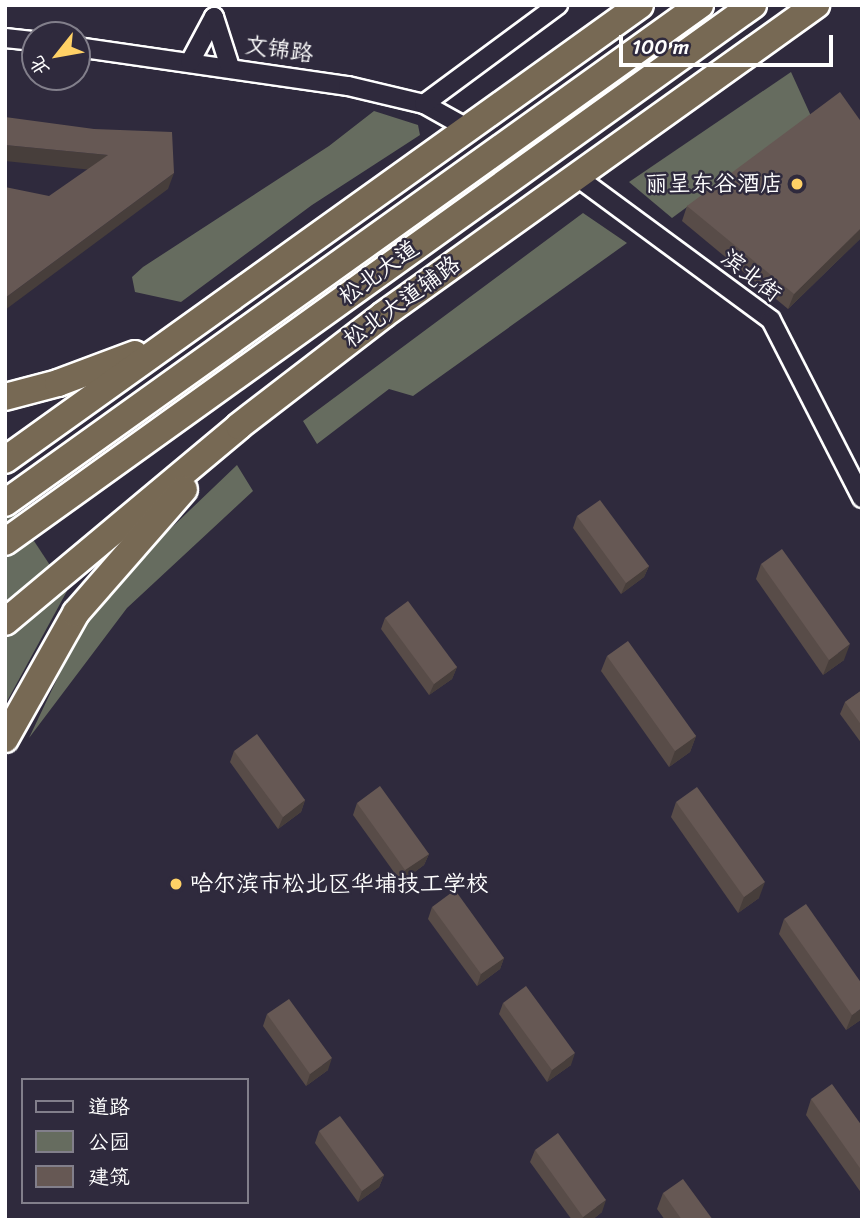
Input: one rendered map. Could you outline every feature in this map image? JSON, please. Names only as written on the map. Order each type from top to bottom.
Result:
[{"type":"highway","points":[[5,460],[640,5]]},
{"type":"highway","name":"松北大道","points":[[5,503],[700,5]]},
{"type":"highway","name":"松北大道","points":[[5,541],[753,5]]},
{"type":"highway","name":"松北大道辅路","points":[[5,622],[239,426],[383,315],[816,5]]},
{"type":"highway","points":[[325,232],[474,167]]},
{"type":"highway","points":[[383,315],[513,177]]},
{"type":"highway","points":[[5,397],[58,383],[176,337]]},
{"type":"highway","points":[[5,739],[76,613],[239,426]]},
{"type":"street","points":[[424,104],[558,5]]},
{"type":"street","points":[[190,62],[216,11]]},
{"type":"street","points":[[216,11],[230,67]]},
{"type":"street","name":"文锦路","points":[[91,49],[305,77],[424,104],[467,128]]},
{"type":"street","name":"滨北街","points":[[576,176],[771,320],[862,498]]},
{"type":"green space","points":[[791,72],[811,116],[672,218],[629,182]]},
{"type":"green space","points":[[374,111],[418,125],[420,135],[312,205],[181,302],[135,292],[132,277],[143,267],[329,146]]},
{"type":"green space","points":[[583,213],[627,243],[413,396],[389,389],[317,444],[303,421]]},
{"type":"green space","points":[[237,465],[253,491],[127,608],[29,738],[85,620],[120,577]]},
{"type":"green space","points":[[5,497],[67,591],[5,705]]},
{"type":"building","name":"丽呈东谷酒店","points":[[840,92],[862,123],[862,227],[794,294],[687,206]]},
{"type":"building","points":[[5,117],[94,129],[172,132],[174,173],[5,298],[5,187],[49,196],[108,155],[5,145]]},
{"type":"building","points":[[600,500],[649,566],[626,583],[577,516]]},
{"type":"building","points":[[782,549],[850,644],[829,660],[761,564]]},
{"type":"building","points":[[408,601],[457,667],[434,684],[385,618]]},
{"type":"building","points":[[628,641],[696,736],[675,751],[607,656]]},
{"type":"building","points":[[862,690],[862,726],[845,702]]},
{"type":"building","points":[[257,734],[305,800],[283,817],[234,751]]},
{"type":"building","points":[[380,786],[429,854],[405,870],[357,803]]},
{"type":"building","points":[[697,787],[765,882],[744,897],[676,802]]},
{"type":"building","points":[[455,890],[504,958],[481,974],[432,907]]},
{"type":"building","points":[[806,904],[862,984],[862,1008],[852,1015],[784,919]]},
{"type":"building","points":[[526,986],[575,1053],[552,1070],[503,1003]]},
{"type":"building","points":[[289,999],[332,1058],[310,1074],[267,1014]]},
{"type":"building","points":[[832,1084],[862,1126],[862,1171],[811,1099]]},
{"type":"building","points":[[340,1116],[384,1175],[362,1191],[319,1131]]},
{"type":"building","points":[[558,1133],[606,1200],[583,1217],[535,1150]]},
{"type":"building","points":[[683,1179],[713,1220],[682,1220],[663,1193]]},
{"type":"place","name":"丽呈东谷酒店","points":[[797,184]]},
{"type":"place","name":"哈尔滨市松北区华埔技工学校","points":[[176,884]]}]
